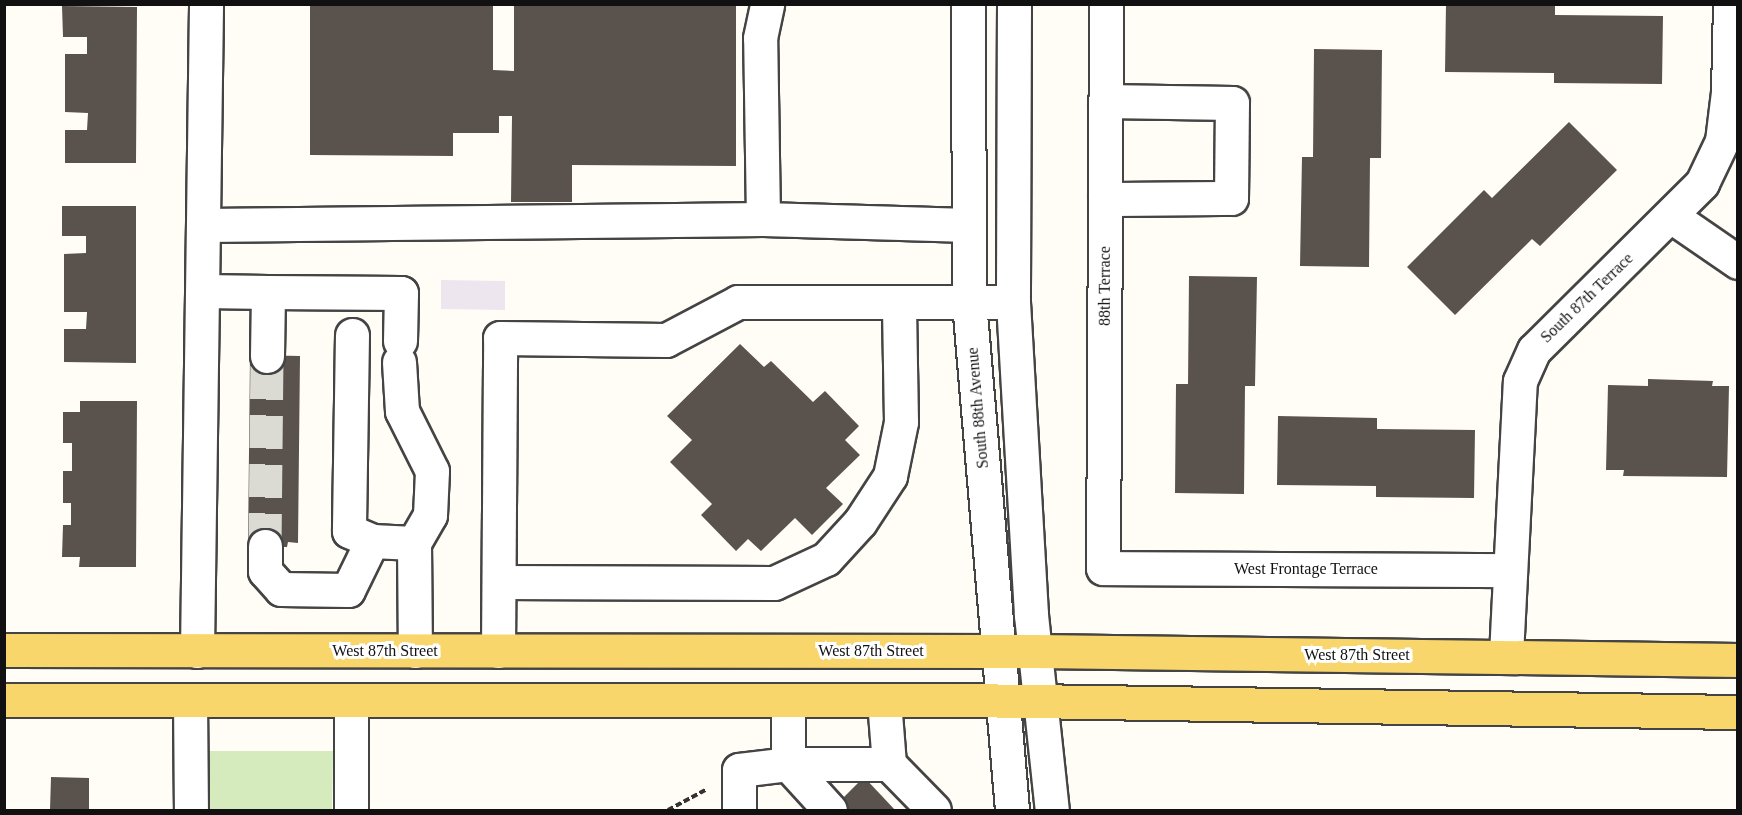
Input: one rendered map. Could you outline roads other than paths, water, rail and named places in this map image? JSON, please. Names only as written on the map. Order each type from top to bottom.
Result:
[{"type":"main road","name":"West 87th Street","points":[[4,650],[1036,651],[1506,655],[1737,660]]},
{"type":"main road","points":[[4,700],[884,700],[1737,712]]},
{"type":"street","points":[[197,651],[204,291],[206,4]]},
{"type":"street","points":[[762,219],[759,38],[767,4]]},
{"type":"street","name":"South 88th Avenue","points":[[968,4],[969,302],[1012,810]]},
{"type":"street","points":[[1014,4],[1013,302],[1031,615],[1052,810]]},
{"type":"street","name":"88th Terrace","points":[[1103,568],[1106,4]]},
{"type":"street","name":"South 87th Terrace","points":[[1506,655],[1520,381],[1534,350],[1702,183],[1722,141],[1728,92],[1730,4]]},
{"type":"street","points":[[1105,199],[1231,198],[1233,103],[1106,101]]},
{"type":"street","points":[[1671,216],[1737,262]]},
{"type":"street","points":[[204,225],[762,219],[969,225]]},
{"type":"street","points":[[204,291],[401,293],[402,411],[432,471],[430,515],[414,543],[415,651]]},
{"type":"street","points":[[267,292],[267,356]]},
{"type":"street","points":[[498,651],[500,338],[666,339],[738,302],[1013,302]]},
{"type":"street","points":[[499,582],[774,583],[826,559],[860,522],[890,476],[901,422],[899,302]]},
{"type":"street","points":[[352,334],[349,531],[372,541],[414,543]]},
{"type":"street","points":[[265,546],[265,571],[281,589],[348,590],[372,541]]},
{"type":"street","name":"West Frontage Terrace","points":[[1103,568],[1509,570]]},
{"type":"street","points":[[190,700],[190,810]]},
{"type":"street","points":[[351,700],[351,810]]},
{"type":"street","points":[[788,700],[788,764],[830,810]]},
{"type":"street","points":[[884,700],[889,764],[934,810]]},
{"type":"street","points":[[739,810],[739,770],[788,764],[889,764]]},
{"type":"tunnel","points":[[265,546],[267,356]]}]
